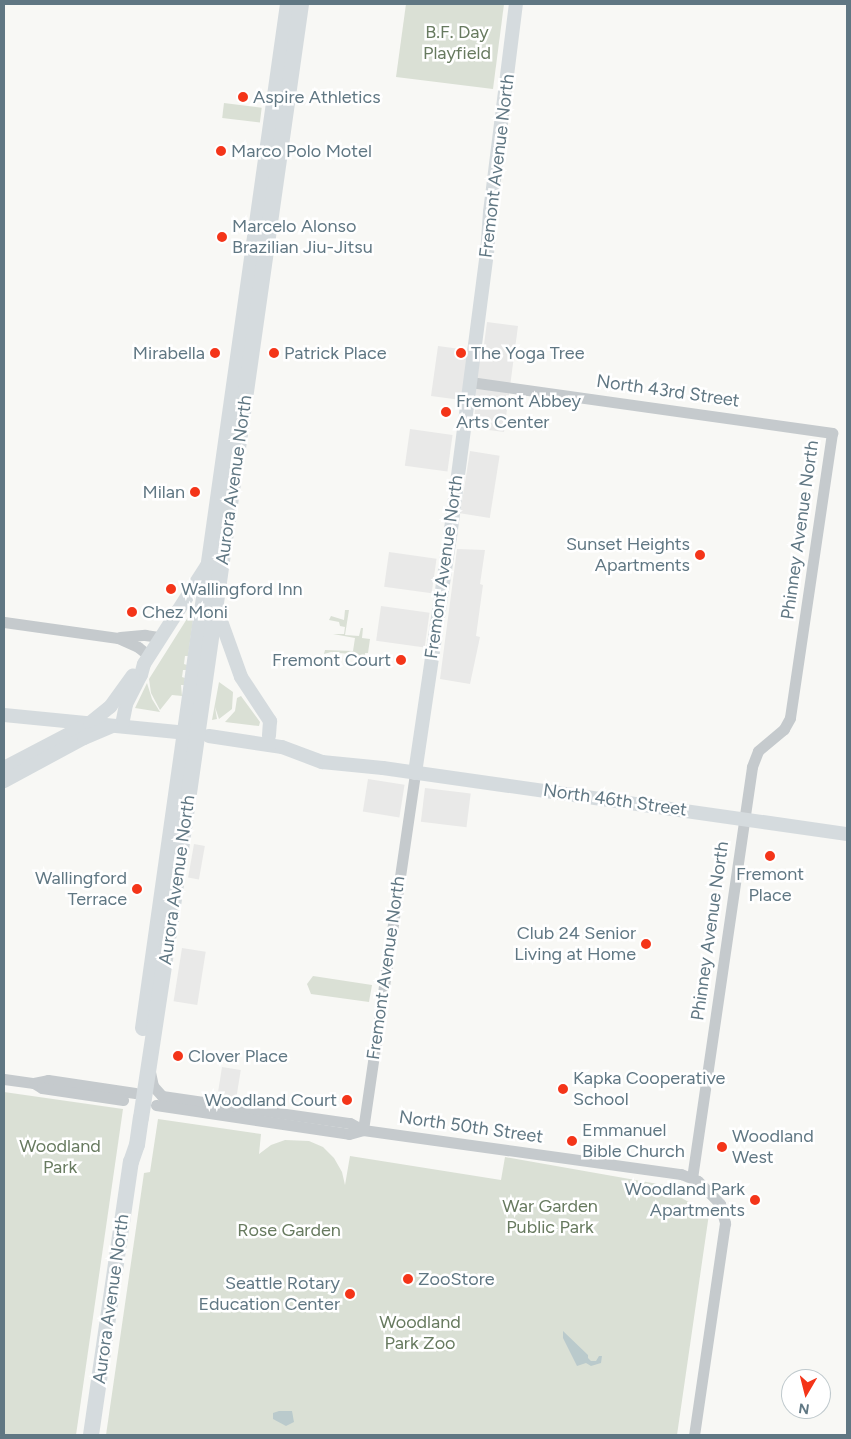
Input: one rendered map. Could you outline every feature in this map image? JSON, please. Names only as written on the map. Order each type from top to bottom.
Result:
[{"type":"highway","name":"Aurora Avenue North","points":[[138,1099],[149,1068],[192,741],[211,560],[288,4]]},
{"type":"highway","name":"Aurora Avenue North","points":[[195,709],[216,607],[301,4]]},
{"type":"highway","name":"Aurora Avenue North","points":[[90,1435],[131,1162],[128,1145],[136,1117],[192,741]]},
{"type":"main road","name":"Fremont Avenue North","points":[[415,773],[470,382],[516,4]]},
{"type":"main road","points":[[4,768],[90,723],[110,707],[134,672],[146,660],[211,560]]},
{"type":"main road","points":[[216,607],[242,677],[270,721],[265,739]]},
{"type":"main road","points":[[4,781],[93,734],[121,722],[126,704],[141,676],[146,660]]},
{"type":"main road","name":"North 46th Street","points":[[4,715],[90,723],[121,722],[192,741],[265,739],[383,768],[847,834]]},
{"type":"street","name":"North 43rd Street","points":[[470,382],[832,433]]},
{"type":"street","name":"Phinney Avenue North","points":[[692,1177],[753,761],[762,746],[784,728],[792,712],[832,433]]},
{"type":"street","points":[[4,622],[118,638],[138,647],[146,660]]},
{"type":"street","points":[[118,638],[125,636],[160,637]]},
{"type":"street","name":"Fremont Avenue North","points":[[363,1130],[415,773]]},
{"type":"street","name":"North 50th Street","points":[[149,1068],[154,1086],[162,1096],[350,1122],[363,1130],[692,1177]]},
{"type":"street","name":"North 50th Street","points":[[4,1079],[34,1083],[48,1080],[138,1099],[349,1134],[363,1130]]},
{"type":"street","points":[[692,1177],[711,1192],[720,1204],[725,1223],[694,1435]]},
{"type":"shaded area","points":[[487,322],[518,326],[504,432],[473,428],[476,402],[431,396],[438,346],[483,352]]},
{"type":"shaded area","points":[[410,429],[453,435],[447,472],[405,466]]},
{"type":"shaded area","points":[[470,451],[500,456],[490,518],[460,513]]},
{"type":"shaded area","points":[[457,549],[485,550],[480,584],[483,585],[476,636],[480,637],[470,684],[440,679]]},
{"type":"shaded area","points":[[389,552],[437,559],[432,593],[384,587]]},
{"type":"shaded area","points":[[381,606],[430,613],[425,647],[376,641]]},
{"type":"shaded area","points":[[368,779],[405,785],[399,817],[363,812]]},
{"type":"shaded area","points":[[425,788],[471,794],[467,827],[421,822]]},
{"type":"shaded area","points":[[194,844],[205,846],[199,879],[188,877]]},
{"type":"shaded area","points":[[182,948],[206,952],[197,1005],[174,1001]]},
{"type":"shaded area","points":[[222,1067],[241,1070],[236,1099],[217,1096]]},
{"type":"shaded area","points":[[563,1331],[588,1355],[591,1361],[596,1361],[599,1356],[602,1356],[601,1363],[591,1366],[586,1363],[577,1366],[563,1338]]},
{"type":"shaded area","points":[[292,1411],[294,1422],[286,1426],[273,1419],[273,1413]]},
{"type":"green space","name":"B.F. Day Playfield","points":[[406,4],[504,4],[493,89],[396,77]]},
{"type":"green space","points":[[224,103],[262,108],[260,123],[222,118]]},
{"type":"green space","points":[[195,606],[188,656],[185,656],[184,664],[187,665],[186,670],[183,670],[182,677],[185,678],[184,685],[181,685],[182,696],[172,695],[160,710],[151,693],[149,679]]},
{"type":"green space","points":[[345,610],[349,610],[345,635],[359,636],[361,628],[363,628],[362,638],[370,639],[368,653],[365,653],[365,656],[360,656],[358,668],[358,655],[331,652],[324,654],[325,650],[353,651],[355,638],[333,634],[344,634],[345,627],[340,626],[339,622],[329,620],[331,616],[344,620]]},
{"type":"green space","points":[[219,682],[233,692],[232,709],[219,719],[215,707],[217,719],[212,720]]},
{"type":"green space","points":[[147,683],[152,699],[160,712],[135,708]]},
{"type":"green space","points":[[241,696],[260,722],[259,726],[225,722],[235,711],[237,698]]},
{"type":"green space","points":[[313,976],[372,985],[369,1002],[311,994],[307,984]]},
{"type":"green space","name":"Woodland Park","points":[[4,1092],[123,1109],[76,1435],[4,1435]]},
{"type":"green space","name":"Woodland Park Zoo","points":[[158,1119],[261,1134],[259,1154],[271,1145],[285,1140],[309,1141],[323,1147],[334,1158],[342,1172],[345,1185],[350,1156],[501,1180],[505,1157],[675,1187],[675,1194],[709,1214],[677,1435],[106,1435],[144,1173],[150,1172]]},
{"type":"place","name":"Aspire Athletics","points":[[243,97]]},
{"type":"place","name":"Marco Polo Motel","points":[[221,151]]},
{"type":"place","name":"Marcelo Alonso Brazilian Jiu-Jitsu","points":[[222,237]]},
{"type":"place","name":"Mirabella","points":[[215,353]]},
{"type":"place","name":"Patrick Place","points":[[274,353]]},
{"type":"place","name":"The Yoga Tree","points":[[461,353]]},
{"type":"place","name":"Fremont Abbey Arts Center","points":[[446,412]]},
{"type":"place","name":"Milan","points":[[195,492]]},
{"type":"place","name":"Sunset Heights Apartments","points":[[700,555]]},
{"type":"place","name":"Wallingford Inn","points":[[171,589]]},
{"type":"place","name":"Chez Moni","points":[[132,612]]},
{"type":"place","name":"Fremont Court","points":[[401,660]]},
{"type":"place","name":"Fremont Place","points":[[770,856]]},
{"type":"place","name":"Wallingford Terrace","points":[[137,889]]},
{"type":"place","name":"Club 24 Senior Living at Home","points":[[646,944]]},
{"type":"place","name":"Clover Place","points":[[178,1056]]},
{"type":"place","name":"Kapka Cooperative School","points":[[563,1089]]},
{"type":"place","name":"Woodland Court","points":[[347,1100]]},
{"type":"place","name":"Emmanuel Bible Church","points":[[572,1141]]},
{"type":"place","name":"Woodland West","points":[[722,1147]]},
{"type":"place","name":"Woodland Park Apartments","points":[[755,1200]]},
{"type":"place","name":"ZooStore","points":[[408,1279]]},
{"type":"place","name":"Seattle Rotary Education Center","points":[[350,1294]]},
{"type":"park label","name":"War Garden Public Park","points":[[550,1217]]},
{"type":"park label","name":"Rose Garden","points":[[289,1230]]}]
